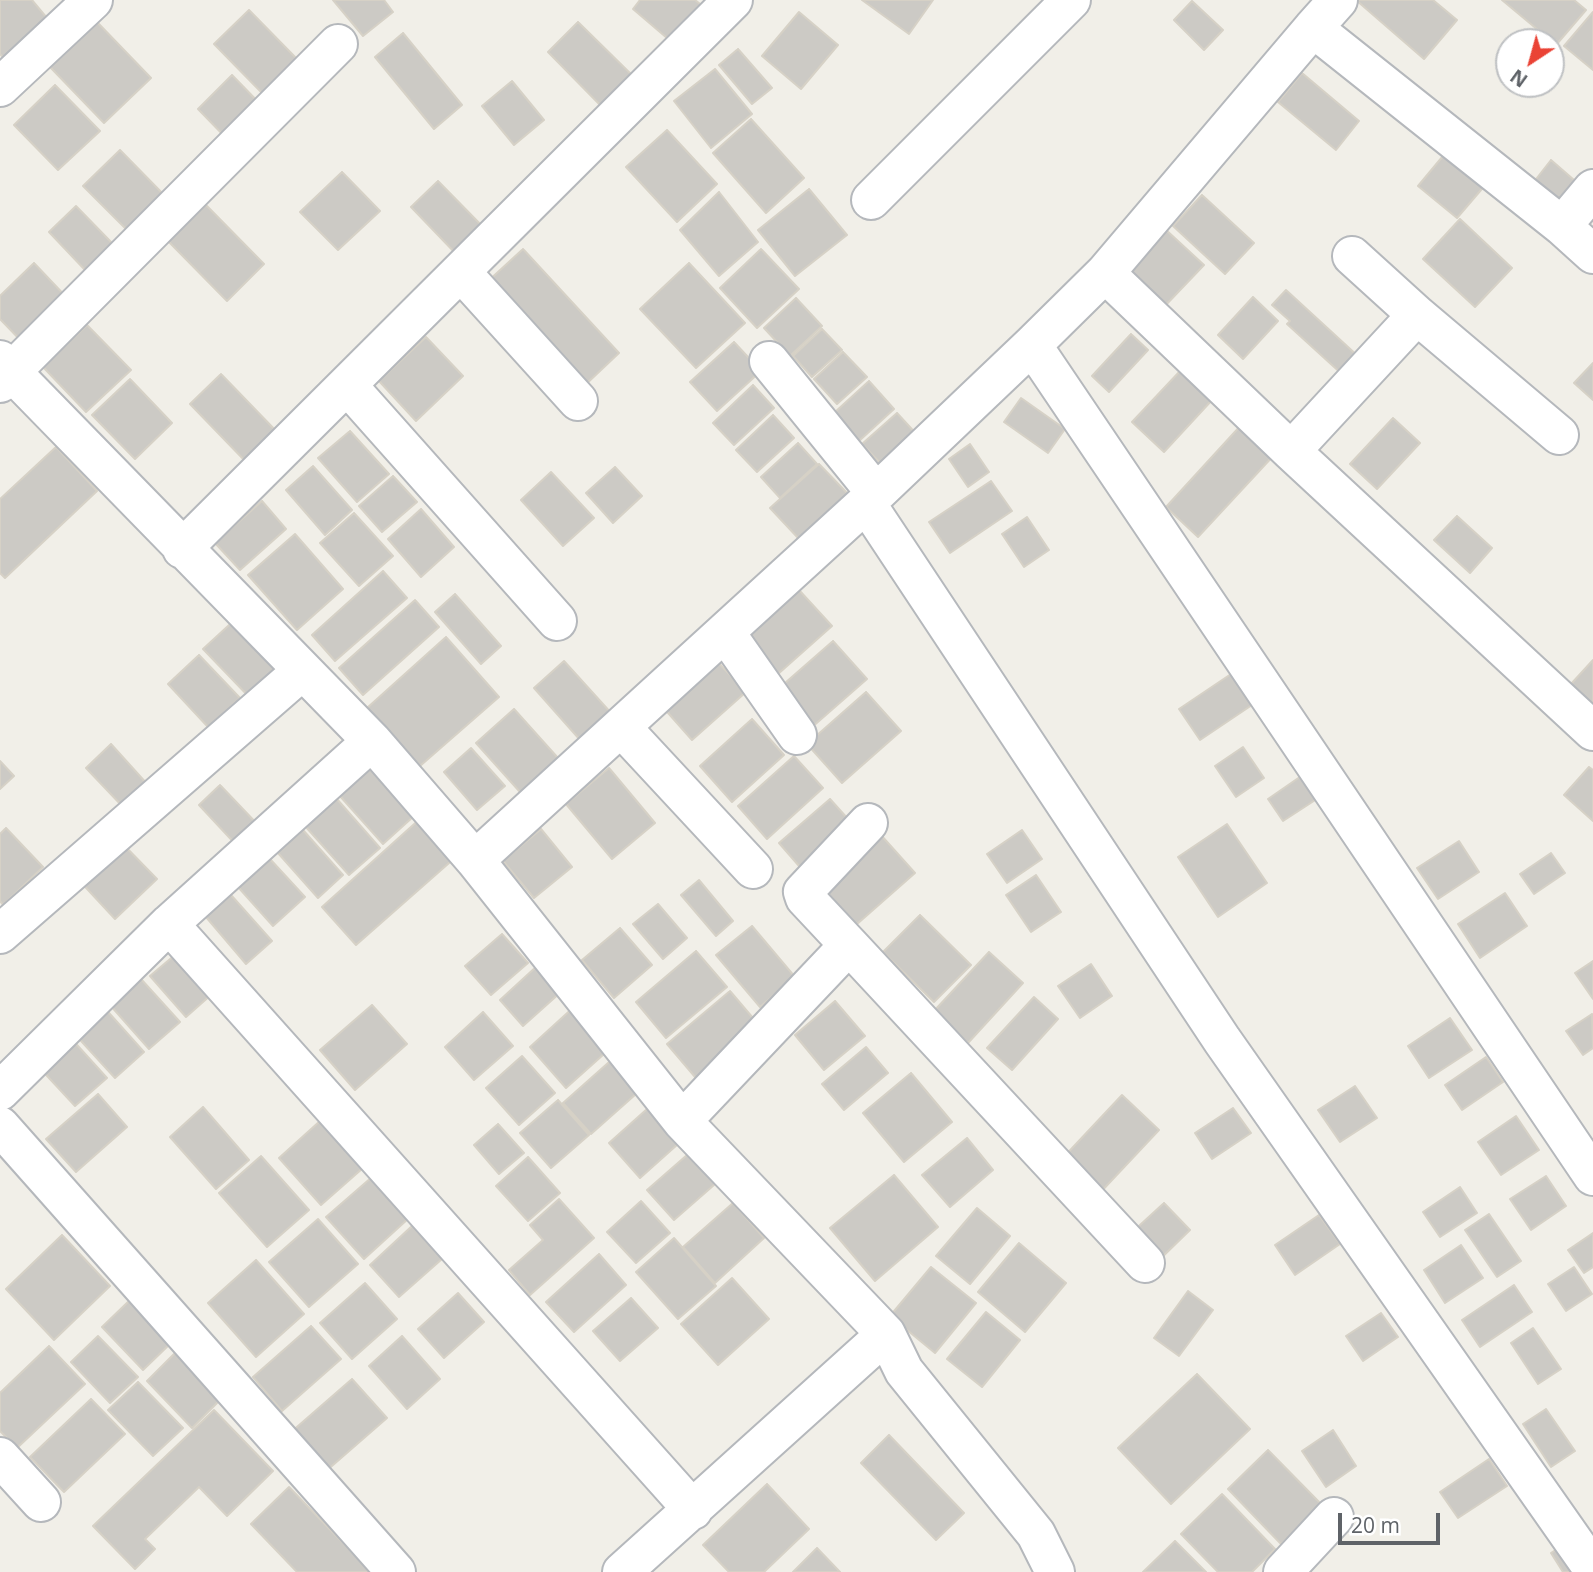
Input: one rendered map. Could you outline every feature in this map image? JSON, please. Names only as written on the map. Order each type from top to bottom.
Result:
[{"type":"street","points":[[0,87],[93,0]]},
{"type":"street","points":[[182,550],[733,0]]},
{"type":"street","points":[[871,200],[1071,0]]},
{"type":"street","points":[[475,860],[871,498],[1105,273],[1338,0]]},
{"type":"street","points":[[1312,28],[1562,226],[1593,254]]},
{"type":"street","points":[[338,44],[4,372],[372,741],[475,860],[682,1121],[886,1334],[904,1371],[1036,1534],[1055,1572]]},
{"type":"street","points":[[1562,226],[1593,189]]},
{"type":"street","points":[[1352,256],[1417,315],[1559,435]]},
{"type":"street","points":[[461,272],[578,401]]},
{"type":"street","points":[[1105,273],[1290,451],[1593,731]]},
{"type":"street","points":[[1290,451],[1417,315]]},
{"type":"street","points":[[1032,345],[1593,1176]]},
{"type":"street","points":[[769,361],[871,498],[1222,1040],[1593,1569]]},
{"type":"street","points":[[347,385],[557,621]]},
{"type":"street","points":[[725,632],[797,735]]},
{"type":"street","points":[[0,933],[302,671]]},
{"type":"street","points":[[621,727],[753,869]]},
{"type":"street","points":[[0,1091],[169,924],[372,741]]},
{"type":"street","points":[[869,823],[805,886],[803,892],[849,945],[1146,1263]]},
{"type":"street","points":[[169,924],[693,1510]]},
{"type":"street","points":[[682,1121],[849,945]]},
{"type":"street","points":[[0,1126],[396,1572]]},
{"type":"street","points":[[622,1572],[886,1334]]},
{"type":"street","points":[[0,1457],[41,1502]]},
{"type":"street","points":[[1283,1572],[1334,1517]]},
{"type":"building","points":[[0,0],[32,0],[57,30],[11,67],[0,54]]},
{"type":"building","points":[[333,0],[384,0],[393,12],[363,36]]},
{"type":"building","points":[[640,0],[695,0],[704,7],[674,44],[633,9]]},
{"type":"building","points":[[862,0],[933,0],[909,34]]},
{"type":"building","points":[[1356,0],[1433,0],[1457,20],[1424,59]]},
{"type":"building","points":[[1502,0],[1574,0],[1586,10],[1565,34],[1565,28],[1536,28]]},
{"type":"building","points":[[1192,1],[1223,30],[1204,50],[1174,20]]},
{"type":"building","points":[[249,10],[297,59],[262,93],[214,44]]},
{"type":"building","points":[[799,12],[838,45],[801,89],[762,56]]},
{"type":"building","points":[[1593,12],[1593,70],[1565,45]]},
{"type":"building","points":[[97,22],[151,78],[104,123],[50,67]]},
{"type":"building","points":[[578,22],[635,78],[604,109],[548,52]]},
{"type":"building","points":[[403,33],[462,105],[434,129],[375,57]]},
{"type":"building","points":[[738,49],[772,88],[752,104],[719,65]]},
{"type":"building","points":[[715,69],[752,114],[711,148],[674,101]]},
{"type":"building","points":[[1302,73],[1359,121],[1336,150],[1278,102]]},
{"type":"building","points":[[232,75],[266,110],[231,143],[198,109]]},
{"type":"building","points":[[512,81],[544,120],[514,145],[482,106]]},
{"type":"building","points":[[55,85],[100,131],[58,170],[14,125]]},
{"type":"building","points":[[751,119],[804,178],[766,213],[713,153]]},
{"type":"building","points":[[667,130],[717,184],[677,222],[626,167]]},
{"type":"building","points":[[120,150],[168,199],[131,234],[83,186]]},
{"type":"building","points":[[1448,150],[1487,183],[1457,218],[1418,186]]},
{"type":"building","points":[[1551,160],[1581,186],[1562,208],[1533,183]]},
{"type":"building","points":[[342,172],[380,211],[338,250],[300,212]]},
{"type":"building","points":[[438,181],[488,232],[460,258],[411,207]]},
{"type":"building","points":[[809,189],[847,235],[795,276],[758,230]]},
{"type":"building","points":[[719,192],[758,242],[719,276],[680,230]]},
{"type":"building","points":[[1202,195],[1254,243],[1225,274],[1173,226]]},
{"type":"building","points":[[206,205],[264,264],[227,301],[168,241]]},
{"type":"building","points":[[76,206],[112,243],[85,270],[49,232]]},
{"type":"building","points":[[1460,219],[1512,268],[1475,307],[1423,259]]},
{"type":"building","points":[[1165,229],[1204,265],[1162,309],[1124,273]]},
{"type":"building","points":[[523,249],[619,353],[583,387],[486,283]]},
{"type":"building","points":[[761,249],[799,289],[757,328],[720,288]]},
{"type":"building","points":[[34,263],[71,302],[26,346],[0,319],[0,296]]},
{"type":"building","points":[[689,263],[745,323],[696,368],[640,309]]},
{"type":"building","points":[[1286,290],[1360,358],[1344,376],[1287,324],[1290,321],[1272,305]]},
{"type":"building","points":[[1253,297],[1278,321],[1243,359],[1218,335]]},
{"type":"building","points":[[796,298],[822,326],[790,356],[764,328]]},
{"type":"building","points":[[87,325],[131,370],[86,412],[43,367]]},
{"type":"building","points":[[822,329],[842,350],[812,377],[793,356]]},
{"type":"building","points":[[1131,334],[1148,350],[1109,392],[1092,376]]},
{"type":"building","points":[[426,337],[463,376],[416,421],[379,381]]},
{"type":"building","points":[[734,342],[761,371],[717,411],[690,382]]},
{"type":"building","points":[[843,352],[867,377],[837,404],[814,379]]},
{"type":"building","points":[[1593,363],[1593,400],[1574,383]]},
{"type":"building","points":[[1181,370],[1213,399],[1164,452],[1132,422]]},
{"type":"building","points":[[221,374],[279,434],[248,464],[190,404]]},
{"type":"building","points":[[130,379],[172,423],[135,459],[92,415]]},
{"type":"building","points":[[869,381],[894,409],[859,441],[834,413]]},
{"type":"building","points":[[753,385],[774,408],[734,445],[713,423]]},
{"type":"building","points":[[1021,398],[1065,429],[1048,453],[1004,422]]},
{"type":"building","points":[[897,413],[920,438],[886,469],[862,444]]},
{"type":"building","points":[[773,415],[794,438],[757,472],[736,450]]},
{"type":"building","points":[[1393,418],[1420,443],[1377,489],[1350,464]]},
{"type":"building","points":[[1243,423],[1275,454],[1198,537],[1166,507]]},
{"type":"building","points":[[350,431],[389,474],[357,502],[318,458]]},
{"type":"building","points":[[798,443],[817,464],[780,498],[761,477]]},
{"type":"building","points":[[970,444],[989,472],[968,487],[949,459]]},
{"type":"building","points":[[56,447],[97,491],[5,578],[0,573],[0,499]]},
{"type":"building","points":[[819,464],[848,494],[799,539],[770,508]]},
{"type":"building","points":[[313,466],[352,510],[325,535],[286,490]]},
{"type":"building","points":[[615,467],[642,496],[613,523],[586,493]]},
{"type":"building","points":[[551,472],[594,518],[563,546],[521,500]]},
{"type":"building","points":[[393,476],[417,502],[382,532],[359,506]]},
{"type":"building","points":[[991,481],[1012,511],[950,553],[929,522]]},
{"type":"building","points":[[262,501],[286,529],[240,570],[215,543]]},
{"type":"building","points":[[421,509],[454,547],[421,577],[388,539]]},
{"type":"building","points":[[354,513],[393,556],[359,586],[320,543]]},
{"type":"building","points":[[1457,516],[1492,548],[1470,573],[1434,540]]},
{"type":"building","points":[[1027,517],[1049,550],[1024,567],[1002,534]]},
{"type":"building","points":[[295,534],[343,589],[297,630],[248,575]]},
{"type":"building","points":[[383,571],[407,598],[335,661],[312,635]]},
{"type":"building","points":[[799,590],[832,626],[778,674],[745,638]]},
{"type":"building","points":[[455,594],[501,646],[481,664],[435,612]]},
{"type":"building","points":[[415,600],[439,627],[363,695],[339,668]]},
{"type":"building","points":[[240,615],[290,668],[254,702],[203,649]]},
{"type":"building","points":[[446,637],[499,697],[420,766],[367,708]]},
{"type":"building","points":[[833,641],[867,679],[811,728],[777,690]]},
{"type":"building","points":[[199,655],[240,698],[208,727],[168,684]]},
{"type":"building","points":[[714,658],[746,692],[692,740],[661,705]]},
{"type":"building","points":[[1593,660],[1593,705],[1571,684]]},
{"type":"building","points":[[564,661],[612,714],[581,741],[534,688]]},
{"type":"building","points":[[1234,672],[1255,703],[1200,740],[1179,709]]},
{"type":"building","points":[[866,692],[901,731],[842,783],[807,744]]},
{"type":"building","points":[[514,709],[558,758],[520,792],[476,743]]},
{"type":"building","points":[[752,719],[784,755],[732,802],[700,766]]},
{"type":"building","points":[[111,744],[148,785],[124,808],[86,768]]},
{"type":"building","points":[[1243,747],[1264,778],[1236,797],[1215,766]]},
{"type":"building","points":[[471,748],[505,786],[477,810],[444,772]]},
{"type":"building","points":[[794,756],[823,788],[767,839],[738,806]]},
{"type":"building","points":[[0,761],[14,776],[0,789]]},
{"type":"building","points":[[1589,767],[1593,770],[1593,821],[1564,795]]},
{"type":"building","points":[[370,768],[414,816],[383,844],[339,795]]},
{"type":"building","points":[[609,768],[655,823],[612,859],[566,804]]},
{"type":"building","points":[[1307,772],[1323,795],[1283,821],[1268,799]]},
{"type":"building","points":[[220,785],[261,828],[240,849],[199,805]]},
{"type":"building","points":[[336,798],[380,848],[349,875],[305,826]]},
{"type":"building","points":[[830,799],[857,829],[806,874],[779,843]]},
{"type":"building","points":[[422,817],[457,856],[356,945],[322,907]]},
{"type":"building","points":[[1227,824],[1267,883],[1218,917],[1178,857]]},
{"type":"building","points":[[6,828],[43,867],[3,905],[0,901],[0,834]]},
{"type":"building","points":[[541,829],[572,867],[534,898],[503,861]]},
{"type":"building","points":[[303,830],[343,875],[318,898],[278,853]]},
{"type":"building","points":[[1022,830],[1042,859],[1007,883],[987,854]]},
{"type":"building","points":[[880,834],[915,873],[848,932],[813,894]]},
{"type":"building","points":[[117,838],[157,879],[115,919],[76,877]]},
{"type":"building","points":[[1459,841],[1479,872],[1438,899],[1417,868]]},
{"type":"building","points":[[1551,853],[1565,873],[1534,894],[1520,874]]},
{"type":"building","points":[[270,859],[305,897],[273,926],[238,887]]},
{"type":"building","points":[[1036,875],[1061,912],[1031,932],[1006,895]]},
{"type":"building","points":[[699,880],[733,921],[716,936],[681,895]]},
{"type":"building","points":[[1505,893],[1527,926],[1480,958],[1458,924]]},
{"type":"building","points":[[231,895],[272,941],[246,964],[206,917]]},
{"type":"building","points":[[658,904],[687,938],[663,959],[633,924]]},
{"type":"building","points":[[920,915],[971,965],[934,1002],[883,952]]},
{"type":"building","points":[[752,926],[795,977],[760,1007],[716,955]]},
{"type":"building","points":[[620,928],[652,965],[614,998],[582,960]]},
{"type":"building","points":[[502,934],[528,963],[491,995],[465,966]]},
{"type":"building","points":[[696,951],[727,987],[666,1038],[636,1002]]},
{"type":"building","points":[[989,952],[1023,983],[968,1043],[934,1011]]},
{"type":"building","points":[[176,954],[212,994],[186,1017],[150,976]]},
{"type":"building","points":[[1593,961],[1593,999],[1575,973]]},
{"type":"building","points":[[1091,964],[1112,996],[1080,1018],[1058,986]]},
{"type":"building","points":[[537,966],[561,992],[523,1026],[500,1000]]},
{"type":"building","points":[[141,979],[180,1022],[149,1049],[110,1005]]},
{"type":"building","points":[[730,991],[764,1031],[701,1084],[667,1044]]},
{"type":"building","points":[[1034,997],[1058,1019],[1012,1070],[987,1048]]},
{"type":"building","points":[[835,1001],[865,1036],[824,1070],[795,1035]]},
{"type":"building","points":[[101,1004],[144,1052],[115,1078],[71,1030]]},
{"type":"building","points":[[372,1005],[407,1044],[355,1090],[320,1050]]},
{"type":"building","points":[[576,1005],[613,1046],[566,1088],[530,1047]]},
{"type":"building","points":[[483,1012],[513,1046],[474,1080],[445,1047]]},
{"type":"building","points":[[1592,1014],[1593,1048],[1583,1055],[1566,1031]]},
{"type":"building","points":[[1450,1018],[1472,1050],[1429,1078],[1408,1046]]},
{"type":"building","points":[[68,1035],[107,1078],[75,1106],[36,1064]]},
{"type":"building","points":[[866,1047],[888,1073],[844,1110],[822,1084]]},
{"type":"building","points":[[617,1055],[645,1086],[591,1134],[563,1103]]},
{"type":"building","points":[[522,1056],[555,1093],[519,1125],[486,1088]]},
{"type":"building","points":[[1486,1057],[1503,1082],[1462,1110],[1445,1085]]},
{"type":"building","points":[[911,1073],[952,1122],[904,1162],[863,1113]]},
{"type":"building","points":[[1355,1086],[1377,1118],[1340,1142],[1318,1110]]},
{"type":"building","points":[[98,1094],[127,1127],[76,1172],[46,1139]]},
{"type":"building","points":[[1122,1095],[1159,1130],[1097,1196],[1060,1161]]},
{"type":"building","points":[[558,1100],[589,1135],[551,1168],[520,1133]]},
{"type":"building","points":[[656,1101],[687,1136],[640,1178],[609,1143]]},
{"type":"building","points":[[203,1107],[249,1160],[216,1189],[170,1137]]},
{"type":"building","points":[[1233,1108],[1251,1133],[1212,1159],[1195,1133]]},
{"type":"building","points":[[1516,1116],[1539,1150],[1501,1175],[1478,1142]]},
{"type":"building","points":[[320,1121],[363,1168],[321,1205],[279,1158]]},
{"type":"building","points":[[498,1124],[524,1153],[499,1174],[474,1145]]},
{"type":"building","points":[[967,1138],[993,1170],[950,1207],[922,1175]]},
{"type":"building","points":[[695,1148],[722,1178],[674,1220],[647,1190]]},
{"type":"building","points":[[261,1156],[309,1210],[267,1247],[219,1193]]},
{"type":"building","points":[[528,1157],[560,1193],[528,1221],[496,1186]]},
{"type":"building","points":[[894,1175],[938,1227],[875,1281],[830,1228]]},
{"type":"building","points":[[1546,1176],[1566,1206],[1531,1230],[1510,1199]]},
{"type":"building","points":[[372,1177],[409,1218],[364,1259],[326,1217]]},
{"type":"building","points":[[1460,1187],[1477,1213],[1440,1237],[1423,1212]]},
{"type":"building","points":[[559,1199],[594,1238],[530,1295],[509,1270],[543,1240],[530,1225]]},
{"type":"building","points":[[641,1201],[670,1233],[636,1263],[607,1232]]},
{"type":"building","points":[[733,1203],[764,1238],[715,1283],[683,1247]]},
{"type":"building","points":[[1164,1203],[1190,1230],[1155,1264],[1128,1236]]},
{"type":"building","points":[[977,1208],[1010,1236],[970,1284],[936,1256]]},
{"type":"building","points":[[1489,1214],[1521,1261],[1497,1277],[1465,1230]]},
{"type":"building","points":[[1319,1215],[1340,1244],[1295,1275],[1275,1245]]},
{"type":"building","points":[[318,1219],[358,1264],[309,1307],[269,1262]]},
{"type":"building","points":[[412,1226],[442,1259],[399,1297],[370,1265]]},
{"type":"building","points":[[1593,1233],[1593,1267],[1584,1273],[1568,1250]]},
{"type":"building","points":[[62,1235],[110,1286],[54,1340],[6,1289]]},
{"type":"building","points":[[674,1238],[716,1286],[678,1319],[636,1272]]},
{"type":"building","points":[[1019,1243],[1066,1283],[1025,1332],[978,1292]]},
{"type":"building","points":[[1461,1245],[1483,1278],[1445,1303],[1424,1270]]},
{"type":"building","points":[[599,1254],[626,1285],[574,1332],[546,1302]]},
{"type":"building","points":[[256,1260],[304,1314],[256,1357],[208,1303]]},
{"type":"building","points":[[931,1267],[976,1303],[935,1353],[890,1316]]},
{"type":"building","points":[[1574,1267],[1592,1294],[1566,1311],[1548,1284]]},
{"type":"building","points":[[732,1278],[769,1319],[718,1365],[681,1324]]},
{"type":"building","points":[[365,1283],[397,1319],[352,1359],[320,1323]]},
{"type":"building","points":[[1514,1285],[1532,1312],[1480,1347],[1462,1320]]},
{"type":"building","points":[[1188,1291],[1213,1310],[1179,1356],[1154,1338]]},
{"type":"building","points":[[458,1293],[484,1322],[444,1358],[418,1329]]},
{"type":"building","points":[[631,1298],[658,1328],[620,1361],[593,1331]]},
{"type":"building","points":[[130,1300],[171,1343],[143,1370],[102,1327]]},
{"type":"building","points":[[986,1312],[1020,1340],[982,1387],[947,1359]]},
{"type":"building","points":[[1381,1313],[1398,1337],[1363,1361],[1346,1336]]},
{"type":"building","points":[[311,1326],[341,1359],[282,1411],[253,1377]]},
{"type":"building","points":[[1533,1328],[1561,1369],[1538,1384],[1511,1343]]},
{"type":"building","points":[[98,1336],[138,1377],[110,1403],[71,1362]]},
{"type":"building","points":[[402,1336],[440,1379],[407,1409],[369,1366]]},
{"type":"building","points":[[49,1346],[85,1384],[17,1448],[0,1431],[0,1393]]},
{"type":"building","points":[[177,1351],[222,1398],[192,1428],[147,1381]]},
{"type":"building","points":[[1197,1374],[1250,1429],[1171,1504],[1118,1448]]},
{"type":"building","points":[[352,1379],[387,1418],[325,1472],[290,1433]]},
{"type":"building","points":[[138,1382],[183,1428],[153,1456],[108,1410]]},
{"type":"building","points":[[91,1399],[125,1434],[64,1492],[30,1457]]},
{"type":"building","points":[[1546,1409],[1575,1451],[1551,1467],[1523,1424]]},
{"type":"building","points":[[214,1410],[273,1471],[227,1516],[199,1487],[145,1539],[155,1549],[135,1569],[93,1526]]},
{"type":"building","points":[[1333,1430],[1356,1466],[1326,1487],[1302,1451]]},
{"type":"building","points":[[889,1435],[964,1513],[936,1540],[861,1463]]},
{"type":"building","points":[[1268,1450],[1322,1505],[1281,1544],[1228,1489]]},
{"type":"building","points":[[1489,1459],[1507,1486],[1458,1518],[1440,1492]]},
{"type":"building","points":[[767,1484],[809,1529],[764,1572],[729,1572],[703,1545]]},
{"type":"building","points":[[289,1487],[371,1572],[297,1572],[251,1524]]},
{"type":"building","points":[[1222,1494],[1275,1549],[1252,1572],[1218,1572],[1181,1534]]},
{"type":"building","points":[[1175,1541],[1206,1572],[1143,1572]]},
{"type":"building","points":[[1566,1543],[1586,1572],[1563,1572],[1551,1553]]},
{"type":"building","points":[[817,1548],[840,1572],[793,1572]]}]
